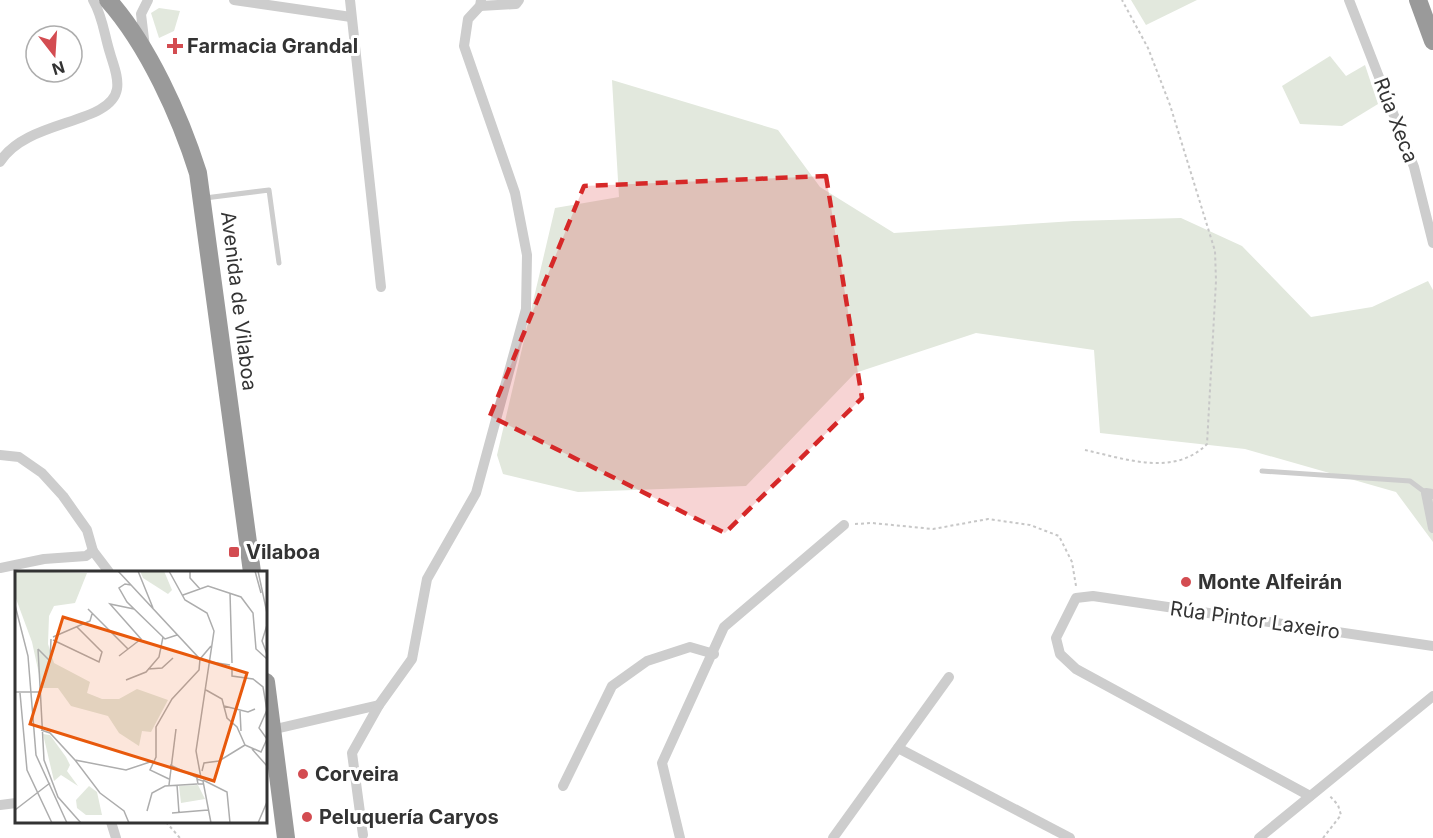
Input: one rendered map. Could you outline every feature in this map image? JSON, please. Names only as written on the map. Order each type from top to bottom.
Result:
[{"type":"highway","name":"Avenida de Vilaboa","points":[[108,0],[143,50]]},
{"type":"highway","name":"Avenida de Vilaboa","points":[[125,0],[143,50],[190,147],[203,198],[252,571]]},
{"type":"highway","points":[[1418,0],[1433,41]]},
{"type":"highway","points":[[267,692],[285,838]]},
{"type":"street","points":[[0,162],[7,151],[30,134],[92,115],[109,104],[115,95],[117,86],[115,73],[101,14],[93,0]]},
{"type":"street","points":[[143,50],[141,14],[148,0]]},
{"type":"street","points":[[234,0],[351,17]]},
{"type":"street","points":[[350,0],[381,287]]},
{"type":"street","points":[[364,837],[352,753],[379,705],[412,659],[427,579],[476,493],[526,309],[527,255],[515,193],[464,46],[468,19],[480,3],[516,4],[519,0]]},
{"type":"street","name":"Rúa Xeca","points":[[1349,0],[1414,167],[1433,243]]},
{"type":"street","points":[[0,455],[20,457],[42,473],[63,496],[87,530],[93,551],[108,571]]},
{"type":"street","points":[[1430,494],[1433,528]]},
{"type":"street","points":[[680,838],[662,763],[714,654],[724,627],[844,525]]},
{"type":"street","points":[[0,568],[44,559],[86,556],[93,551]]},
{"type":"street","name":"Rúa Pintor Laxeiro","points":[[1076,598],[1093,596],[1433,646]]},
{"type":"street","points":[[1076,598],[1056,638],[1060,654],[1076,669],[1310,796]]},
{"type":"street","points":[[563,786],[612,686],[647,661],[690,647],[714,654]]},
{"type":"street","points":[[833,838],[949,677]]},
{"type":"street","points":[[1259,838],[1433,696]]},
{"type":"street","points":[[271,730],[379,705]]},
{"type":"street","points":[[898,748],[1070,838]]},
{"type":"street","points":[[0,805],[15,802]]},
{"type":"street","points":[[111,823],[116,838]]},
{"type":"lane","points":[[203,198],[269,190],[279,263]]},
{"type":"lane","points":[[1262,471],[1410,481],[1430,494]]},
{"type":"path","points":[[1085,450],[1169,464],[1195,456],[1207,444],[1216,281],[1215,251],[1170,105],[1148,48],[1122,0]]},
{"type":"path","points":[[844,525],[873,523],[933,529],[988,519],[1030,525],[1059,536],[1072,562],[1076,598]]},
{"type":"path","points":[[1323,785],[1341,810],[1341,815],[1323,838]]},
{"type":"path","points":[[167,823],[180,838]]},
{"type":"highlighted area","points":[[826,176],[862,398],[725,533],[490,416],[584,186]]},
{"type":"shaded area","points":[[1131,0],[1197,0],[1146,25]]},
{"type":"shaded area","points":[[159,8],[180,11],[174,31],[159,38],[151,13]]},
{"type":"shaded area","points":[[1330,56],[1346,76],[1365,65],[1378,104],[1342,126],[1300,124],[1282,86]]},
{"type":"shaded area","points":[[612,80],[778,130],[820,187],[894,233],[1074,221],[1181,218],[1242,246],[1311,317],[1372,307],[1428,281],[1433,290],[1433,542],[1396,492],[1245,449],[1100,433],[1094,350],[976,333],[855,373],[746,486],[578,492],[503,474],[497,455],[555,208],[619,197]]},
{"type":"place","name":"Farmacia Grandal","points":[[175,46]]},
{"type":"place","name":"Vilaboa","points":[[234,552]]},
{"type":"place","name":"Monte Alfeirán","points":[[1186,582]]},
{"type":"place","name":"Corveira","points":[[303,774]]},
{"type":"place","name":"Peluquería Caryos","points":[[307,817]]}]
